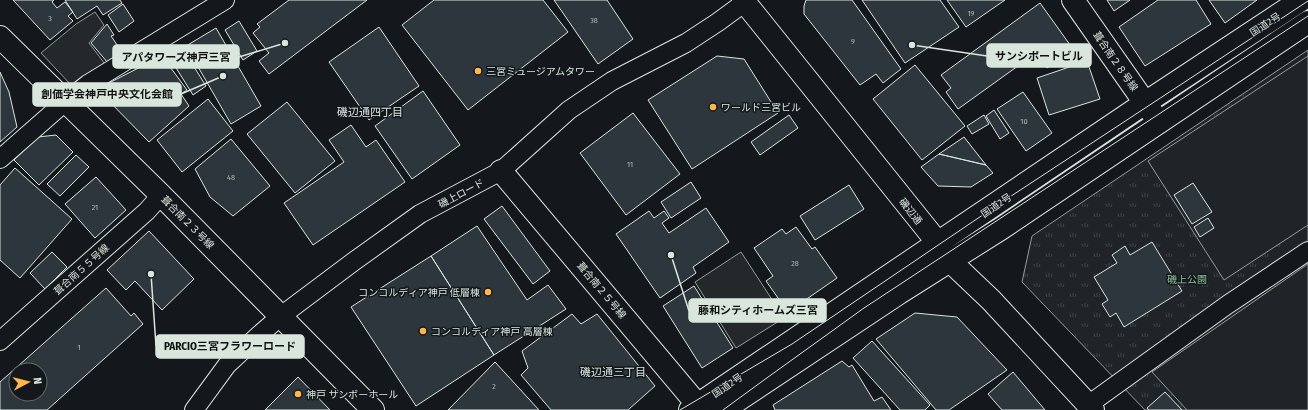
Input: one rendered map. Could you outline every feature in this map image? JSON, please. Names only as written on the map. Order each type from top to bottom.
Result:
[{"type":"main road","name":"葺合南２８号線","points":[[1073,0],[1159,122]]},
{"type":"main road","name":"国道2号","points":[[696,408],[938,243],[1301,0]]},
{"type":"main road","name":"磯辺通","points":[[745,1],[938,243],[950,261],[991,300],[1091,408]]},
{"type":"main road","name":"国道2号","points":[[722,410],[899,293],[1002,228],[1308,22]]},
{"type":"main road","name":"葺合南２３号線","points":[[0,37],[161,195],[373,410]]},
{"type":"main road","name":"葺合南２５号線","points":[[501,171],[696,408]]},
{"type":"street","points":[[0,159],[65,102],[88,84],[225,0]]},
{"type":"street","name":"磯上ロード","points":[[194,410],[227,365],[281,316],[353,262],[420,214],[501,171],[569,110],[612,81],[686,43],[718,22],[745,1]]},
{"type":"street","name":"葺合南５５号線","points":[[0,341],[147,211],[161,195]]},
{"type":"street","points":[[1091,408],[1226,305],[1308,251]]},
{"type":"green space","name":"磯上公園","points":[[1308,50],[1308,410],[1145,410],[1022,282],[1032,236]]},
{"type":"green space","points":[[1308,56],[1308,225],[1224,280],[1148,161]]},
{"type":"green space","points":[[1308,264],[1308,410],[1187,410],[1152,372]]},
{"type":"shaded area","points":[[95,12],[104,25],[89,43],[105,64],[73,87],[41,53],[76,24]]},
{"type":"shaded area","points":[[741,252],[784,318],[736,348],[695,282]]},
{"type":"building","points":[[13,0],[54,0],[52,2],[57,8],[65,2],[73,12],[68,16],[73,21],[50,40]]},
{"type":"building","points":[[65,0],[120,0],[122,3],[103,15],[97,6],[77,19]]},
{"type":"building","points":[[289,0],[367,0],[269,74],[259,61],[269,53],[253,33],[260,27],[257,24]]},
{"type":"building","name":"三宮ミュージアムタワー","points":[[434,0],[543,0],[568,32],[468,110],[402,25]]},
{"type":"building","points":[[554,0],[607,0],[633,39],[598,64]]},
{"type":"building","points":[[806,0],[852,0],[901,69],[883,83],[876,74],[860,85],[804,14]]},
{"type":"building","points":[[862,0],[940,0],[959,27],[905,63]]},
{"type":"building","points":[[947,0],[1005,0],[966,27]]},
{"type":"building","points":[[1107,0],[1130,0],[1114,11]]},
{"type":"building","points":[[1158,0],[1196,0],[1211,24],[1145,66],[1119,27]]},
{"type":"building","points":[[1209,0],[1257,0],[1225,23]]},
{"type":"building","points":[[1040,3],[1073,49],[1047,68],[1036,53],[958,109],[946,92],[951,88],[941,75]]},
{"type":"building","points":[[123,4],[134,21],[119,32],[108,15]]},
{"type":"building","points":[[239,21],[257,51],[243,60],[225,30]]},
{"type":"building","points":[[107,24],[114,35],[111,36],[122,52],[108,63],[91,43]]},
{"type":"building","points":[[379,27],[419,86],[369,120],[329,62]]},
{"type":"building","points":[[216,28],[261,106],[231,124],[186,46]]},
{"type":"building","points":[[181,46],[206,86],[193,95],[168,55]]},
{"type":"building","name":"ワールド三宮ビル","points":[[717,56],[744,59],[778,113],[692,169],[648,100]]},
{"type":"building","points":[[156,59],[160,64],[165,60],[187,90],[181,94],[189,106],[149,142],[105,97],[109,83]]},
{"type":"building","points":[[1087,61],[1100,99],[1049,115],[1037,78]]},
{"type":"building","points":[[915,65],[965,126],[922,160],[873,99]]},
{"type":"building","points":[[0,72],[9,92],[17,127],[0,142]]},
{"type":"building","points":[[423,91],[460,145],[412,179],[375,126]]},
{"type":"building","points":[[1023,92],[1052,133],[1026,151],[997,109]]},
{"type":"building","points":[[208,99],[233,131],[182,172],[157,140]]},
{"type":"building","points":[[287,102],[335,161],[295,193],[247,134]]},
{"type":"building","points":[[994,110],[1009,133],[1000,139],[986,116]]},
{"type":"building","points":[[633,113],[680,174],[626,215],[580,153]]},
{"type":"building","points":[[789,115],[798,128],[760,155],[751,142]]},
{"type":"building","points":[[984,115],[989,124],[972,134],[967,126]]},
{"type":"building","points":[[351,125],[366,147],[376,140],[405,182],[313,245],[284,203],[344,162],[329,140]]},
{"type":"building","points":[[56,135],[73,152],[39,185],[14,160],[38,137]]},
{"type":"building","points":[[964,137],[986,165],[939,154]]},
{"type":"building","points":[[231,139],[270,186],[233,216],[210,197],[195,169]]},
{"type":"building","points":[[939,154],[986,165],[993,173],[971,187],[938,186],[921,167]]},
{"type":"building","points":[[76,155],[89,167],[60,196],[47,184]]},
{"type":"building","points":[[15,168],[72,219],[20,278],[0,260],[0,185]]},
{"type":"building","points":[[96,177],[126,210],[95,238],[65,204]]},
{"type":"building","points":[[691,182],[701,198],[671,218],[661,202]]},
{"type":"building","points":[[1193,183],[1212,212],[1192,224],[1174,195]]},
{"type":"building","points":[[849,185],[864,209],[815,240],[800,216]]},
{"type":"building","points":[[502,206],[550,271],[533,284],[484,219]]},
{"type":"building","points":[[706,208],[729,242],[693,267],[696,273],[660,298],[616,234],[649,211],[654,218],[664,211],[669,218],[662,223],[669,233]]},
{"type":"building","points":[[1208,218],[1214,228],[1200,237],[1194,227]]},
{"type":"building","name":"コンコルディア神戸 低層棟","points":[[477,226],[527,300],[548,285],[566,309],[494,355],[431,256]]},
{"type":"building","points":[[796,227],[812,249],[815,247],[837,278],[788,312],[766,281],[773,276],[754,248],[782,229],[786,234]]},
{"type":"building","points":[[149,231],[194,279],[162,310],[135,281],[126,290],[107,270]]},
{"type":"building","points":[[1152,242],[1182,291],[1124,327],[1116,313],[1110,317],[1102,304],[1108,300],[1094,277],[1117,263],[1112,255],[1125,246],[1130,255]]},
{"type":"building","points":[[52,252],[67,267],[45,289],[30,273]]},
{"type":"building","name":"コンコルディア神戸 高層棟","points":[[431,256],[494,355],[416,406],[351,307]]},
{"type":"building","points":[[694,286],[733,348],[702,368],[663,306]]},
{"type":"building","points":[[106,288],[131,316],[134,313],[143,324],[47,410],[0,410],[0,382],[8,375],[8,402],[48,402],[48,362],[23,362]]},
{"type":"building","points":[[915,313],[957,317],[1007,370],[949,410],[936,410],[876,339]]},
{"type":"building","points":[[572,314],[581,324],[597,314],[655,386],[628,410],[551,410],[521,375],[528,368],[522,351]]},
{"type":"building","points":[[872,341],[930,405],[925,410],[900,410],[853,358]]},
{"type":"building","points":[[842,361],[849,367],[852,365],[874,401],[882,397],[891,410],[775,410],[773,405]]},
{"type":"building","points":[[495,362],[539,410],[448,410]]},
{"type":"building","points":[[1013,372],[1045,410],[1002,410],[988,394]]},
{"type":"building","name":"神戸 サンボーホール","points":[[298,377],[330,410],[265,410]]},
{"type":"building","points":[[1165,392],[1182,410],[1149,410],[1147,408]]},
{"type":"tram line","points":[[680,410],[792,344],[996,206],[1308,1]]},
{"type":"tram line","points":[[723,410],[864,308],[1308,16]]},
{"type":"place","name":"アパタワーズ神戸三宮","points":[[285,43]]},
{"type":"place","name":"サンシポートビル","points":[[912,45]]},
{"type":"place","name":"三宮ミュージアムタワー","points":[[478,71]]},
{"type":"place","name":"創価学会神戸中央文化会館","points":[[223,76]]},
{"type":"place","name":"ワールド三宮ビル","points":[[713,107]]},
{"type":"place","name":"藤和シティホームズ三宮","points":[[671,255]]},
{"type":"place","name":"PARCIO三宮フラワーロード","points":[[151,274]]},
{"type":"place","name":"コンコルディア神戸 低層棟","points":[[488,292]]},
{"type":"place","name":"コンコルディア神戸 高層棟","points":[[423,331]]},
{"type":"place","name":"神戸 サンボーホール","points":[[298,394]]},
{"type":"district","name":"磯辺通四丁目","points":[[370,112]]},
{"type":"district","name":"磯辺通三丁目","points":[[613,372]]}]
